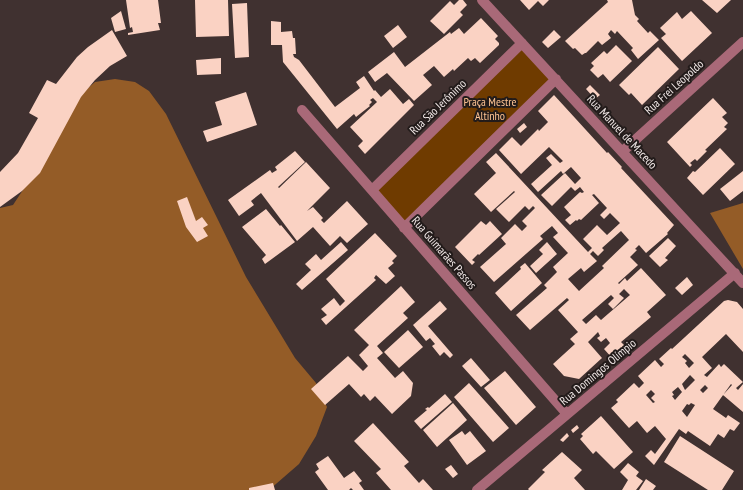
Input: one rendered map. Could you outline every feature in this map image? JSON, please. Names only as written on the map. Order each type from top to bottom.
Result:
[{"type":"street","name":"Rua Manuel de Macedo","points":[[482,0],[743,282]]},
{"type":"street","name":"Rua Frei Leopoldo","points":[[623,151],[743,42]]},
{"type":"street","name":"Rua São Jerônimo","points":[[372,190],[522,43]]},
{"type":"street","points":[[404,228],[556,79]]},
{"type":"street","name":"Rua Guimarães Passos","points":[[302,110],[567,414]]},
{"type":"street","name":"Rua Domingos Olímpio","points":[[477,490],[735,273]]},
{"type":"green space","name":"Praça Mestre Altinho","points":[[522,43],[556,79],[404,228],[372,190]]},
{"type":"shaded area","points":[[115,79],[135,82],[149,91],[166,114],[246,277],[295,358],[316,383],[327,407],[316,436],[299,464],[269,490],[0,490],[0,208],[13,205],[58,137],[80,95],[95,82]]},
{"type":"shaded area","points":[[743,203],[743,269],[710,213]]},
{"type":"building","points":[[126,0],[158,0],[161,23],[158,23],[160,30],[128,35],[128,33],[133,32],[132,27],[130,28]]},
{"type":"building","points":[[195,0],[228,0],[229,36],[196,37]]},
{"type":"building","points":[[459,0],[463,0],[467,5],[460,12],[463,15],[444,34],[430,21],[450,1],[454,5]]},
{"type":"building","points":[[520,0],[549,0],[543,6],[538,1],[529,10]]},
{"type":"building","points":[[607,0],[632,0],[635,15],[639,19],[637,21],[648,33],[650,31],[659,40],[638,59],[631,50],[633,48],[617,31],[615,34],[611,30],[608,34],[611,38],[602,45],[598,41],[582,55],[565,41],[608,2]]},
{"type":"building","points":[[702,0],[731,0],[717,13]]},
{"type":"building","points":[[247,3],[249,57],[235,58],[232,4]]},
{"type":"building","points":[[121,11],[126,29],[115,32],[111,18]]},
{"type":"building","points":[[691,11],[712,33],[682,61],[661,38],[666,34],[660,28],[677,12],[682,19]]},
{"type":"building","points":[[481,18],[498,36],[495,39],[499,45],[480,63],[475,58],[471,61],[468,58],[454,71],[453,69],[444,77],[434,66],[423,75],[432,85],[414,101],[387,73],[375,82],[368,72],[394,52],[405,67],[450,32],[451,34],[459,28],[464,34]]},
{"type":"building","points":[[271,21],[281,22],[281,32],[292,31],[293,38],[295,38],[296,54],[293,54],[294,57],[299,60],[335,107],[360,88],[356,82],[364,76],[374,91],[375,90],[381,97],[390,89],[403,104],[409,99],[414,105],[365,154],[358,146],[363,141],[350,127],[377,102],[373,98],[370,100],[372,102],[369,105],[370,106],[356,117],[354,114],[337,129],[283,62],[282,45],[271,45]]},
{"type":"building","points":[[398,25],[407,37],[393,48],[384,36]]},
{"type":"building","points":[[112,30],[127,56],[110,66],[95,80],[81,97],[40,173],[22,191],[0,207],[0,172],[18,153],[38,118],[29,113],[47,80],[56,84],[77,57]]},
{"type":"building","points":[[554,30],[561,37],[548,48],[542,42]]},
{"type":"building","points":[[616,45],[632,61],[610,82],[603,74],[598,78],[590,70],[594,66],[591,63],[604,51],[607,54]]},
{"type":"building","points":[[658,47],[679,69],[642,105],[631,93],[629,95],[619,85]]},
{"type":"building","points":[[221,58],[221,74],[197,75],[196,60]]},
{"type":"building","points":[[590,85],[600,95],[595,99],[586,89]]},
{"type":"building","points":[[246,92],[257,125],[207,142],[203,131],[222,125],[215,102]]},
{"type":"building","points":[[554,95],[674,225],[667,233],[668,234],[646,253],[639,245],[635,249],[637,250],[630,257],[638,265],[618,283],[619,284],[625,278],[627,281],[641,268],[666,295],[647,312],[651,317],[621,342],[625,346],[612,358],[604,349],[610,343],[606,338],[601,342],[597,338],[600,336],[598,332],[588,342],[602,358],[579,379],[564,376],[553,364],[575,344],[570,339],[578,332],[558,310],[569,300],[567,298],[530,330],[516,315],[547,288],[544,285],[557,272],[553,267],[568,253],[553,237],[558,233],[552,226],[540,236],[543,239],[494,282],[480,267],[506,244],[501,238],[515,224],[522,231],[527,226],[522,221],[535,208],[533,206],[529,210],[525,206],[509,222],[496,209],[515,192],[514,191],[491,212],[474,194],[496,173],[486,162],[496,153],[588,252],[592,248],[583,239],[597,225],[607,235],[620,223],[610,213],[604,219],[600,215],[607,208],[594,194],[592,195],[599,203],[581,220],[576,220],[570,225],[565,220],[571,215],[564,207],[580,192],[584,192],[580,187],[575,191],[571,187],[552,206],[541,195],[565,173],[575,184],[581,178],[571,167],[563,174],[561,171],[538,192],[531,184],[552,165],[546,158],[551,154],[560,163],[563,161],[549,147],[521,174],[499,150],[512,137],[521,146],[538,129],[539,131],[548,122],[538,111]],"holes":[[[621,231],[629,240],[602,266],[604,268],[579,291],[568,279],[581,268],[584,272],[597,261],[590,254],[593,251],[598,256],[604,250],[602,248]],[[624,289],[630,295],[601,320],[596,315],[586,324],[582,320],[611,295],[614,298],[608,304],[613,309],[624,298],[619,294]]]},
{"type":"building","points":[[713,98],[727,113],[722,117],[728,123],[724,127],[727,129],[705,150],[707,151],[697,161],[695,159],[690,163],[692,165],[690,167],[667,142]]},
{"type":"building","points":[[524,123],[527,127],[520,133],[517,129]]},
{"type":"building","points":[[720,148],[735,164],[703,195],[687,178]]},
{"type":"building","points":[[295,151],[305,162],[278,187],[279,188],[306,162],[330,188],[307,211],[313,207],[323,218],[321,220],[324,223],[347,201],[368,224],[347,243],[340,236],[330,246],[313,227],[297,241],[261,193],[251,201],[254,205],[239,216],[228,200],[270,170],[272,173],[277,170],[275,167]]},
{"type":"building","points":[[743,171],[743,191],[730,201],[720,189]]},
{"type":"building","points":[[187,197],[196,221],[202,217],[208,225],[203,228],[208,236],[197,242],[186,227],[177,201]]},
{"type":"building","points":[[266,209],[295,242],[265,264],[262,259],[266,255],[242,227]]},
{"type":"building","points":[[481,221],[486,225],[490,221],[502,234],[472,260],[475,262],[472,265],[455,247]]},
{"type":"building","points":[[375,233],[397,256],[392,261],[394,263],[388,268],[395,276],[386,284],[376,275],[374,278],[376,280],[326,325],[321,319],[327,315],[321,309],[334,298],[340,306],[345,301],[326,279]]},
{"type":"building","points":[[668,238],[676,246],[665,258],[668,260],[660,267],[649,256]]},
{"type":"building","points":[[341,242],[348,250],[302,290],[296,284],[311,270],[305,264],[316,254],[321,260]]},
{"type":"building","points":[[547,242],[557,254],[536,273],[530,266],[543,254],[539,250]]},
{"type":"building","points":[[525,263],[542,283],[511,311],[495,293],[521,269],[520,267]]},
{"type":"building","points":[[687,277],[693,285],[682,295],[675,288]]},
{"type":"building","points":[[401,286],[415,302],[403,313],[408,318],[377,346],[383,353],[377,358],[395,378],[403,371],[413,383],[411,396],[392,414],[375,396],[370,401],[364,394],[361,397],[349,384],[325,405],[311,389],[348,356],[363,371],[368,366],[359,355],[369,345],[354,330]]},
{"type":"building","points":[[728,300],[737,302],[743,309],[743,352],[726,334],[702,357],[712,368],[704,375],[707,377],[719,364],[721,367],[724,364],[743,382],[736,388],[738,390],[743,384],[743,412],[723,395],[713,409],[726,418],[728,415],[740,423],[734,431],[730,429],[724,438],[718,434],[710,446],[688,431],[686,434],[679,429],[654,465],[645,456],[651,450],[655,454],[666,439],[655,426],[647,433],[637,421],[629,428],[611,408],[618,402],[616,400],[634,383],[639,388],[644,383],[638,376],[655,360],[661,367],[664,364],[659,359],[724,301]],"holes":[[[685,354],[694,363],[689,368],[685,363],[687,361],[682,357]],[[690,375],[695,380],[685,390],[682,384]],[[705,385],[708,388],[703,393],[700,390]],[[678,387],[682,392],[675,400],[672,396],[674,395],[672,392]],[[651,390],[655,394],[651,398],[655,402],[653,403],[646,395]],[[691,403],[695,405],[687,417],[682,411],[687,404],[689,405]]]},
{"type":"building","points":[[440,301],[447,309],[428,326],[453,355],[450,358],[444,352],[440,356],[432,346],[435,344],[430,338],[426,341],[413,325]]},
{"type":"building","points":[[408,330],[423,347],[399,368],[384,352]]},
{"type":"building","points":[[471,358],[490,380],[481,387],[462,366]]},
{"type":"building","points":[[505,371],[536,407],[516,425],[484,388]]},
{"type":"building","points":[[469,383],[509,428],[493,442],[454,397]]},
{"type":"building","points":[[445,394],[452,402],[421,429],[414,421],[427,410],[425,409],[428,407],[429,408]]},
{"type":"building","points":[[453,403],[467,420],[437,447],[423,430]]},
{"type":"building","points":[[601,416],[633,452],[614,469],[596,451],[593,454],[580,439],[583,436],[581,434]]},
{"type":"building","points":[[373,423],[409,462],[404,466],[419,483],[423,479],[433,490],[391,490],[376,473],[381,469],[354,441]]},
{"type":"building","points":[[577,425],[579,428],[573,433],[571,430]]},
{"type":"building","points":[[462,431],[465,435],[470,431],[486,451],[467,465],[449,440]]},
{"type":"building","points":[[567,433],[569,436],[563,442],[560,440]]},
{"type":"building","points":[[680,436],[734,471],[722,490],[708,490],[664,462]]},
{"type":"building","points":[[562,452],[582,470],[574,478],[585,490],[529,490],[528,489],[545,472],[542,470]]},
{"type":"building","points":[[328,456],[344,478],[354,471],[362,481],[359,483],[364,490],[353,490],[351,488],[349,490],[328,490],[315,472],[319,469],[316,464]]},
{"type":"building","points":[[628,463],[639,472],[636,476],[643,481],[636,490],[622,490],[628,480],[620,472]]},
{"type":"building","points":[[451,465],[458,474],[453,478],[445,469]]},
{"type":"building","points":[[646,479],[656,486],[653,490],[639,490]]},
{"type":"building","points":[[273,483],[275,490],[249,490],[249,488]]}]
